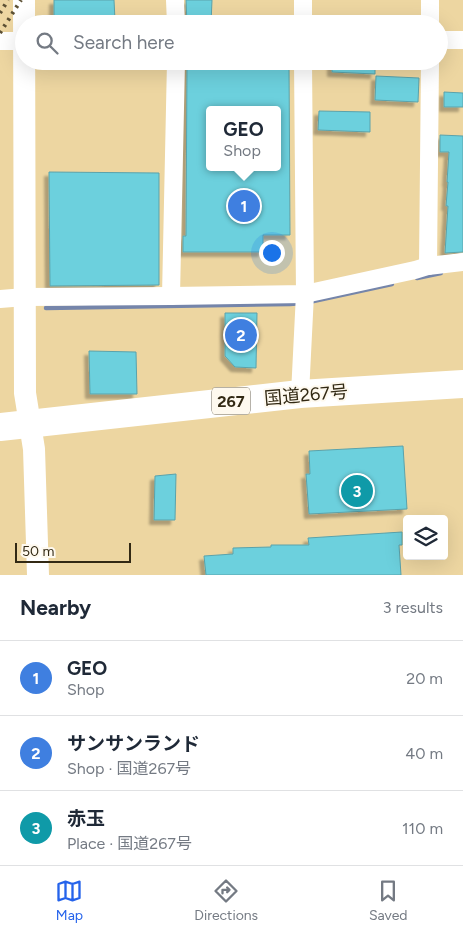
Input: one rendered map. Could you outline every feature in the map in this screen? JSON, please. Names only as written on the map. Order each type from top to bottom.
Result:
[{"type":"highway","name":"国道267号","points":[[0,428],[300,394],[463,384]]},
{"type":"street","points":[[24,0],[24,15]]},
{"type":"street","points":[[175,0],[176,15]]},
{"type":"street","points":[[303,0],[303,15]]},
{"type":"street","points":[[430,0],[430,15]]},
{"type":"street","points":[[448,40],[463,40]]},
{"type":"street","points":[[0,41],[15,41]]},
{"type":"street","points":[[24,70],[25,393],[34,449],[38,575]]},
{"type":"street","points":[[171,296],[176,70]]},
{"type":"street","points":[[300,394],[305,299],[303,70]]},
{"type":"street","points":[[428,266],[430,70]]},
{"type":"street","points":[[0,299],[24,297],[171,296],[305,299],[428,266],[463,262]]},
{"type":"building","points":[[54,0],[114,0],[115,15],[54,15]]},
{"type":"building","points":[[186,0],[212,0],[211,15],[187,15]]},
{"type":"building","points":[[187,70],[289,70],[290,235],[263,235],[263,252],[183,252],[183,236],[186,236]]},
{"type":"building","points":[[332,70],[375,70],[375,74],[332,72]]},
{"type":"building","points":[[376,76],[419,78],[418,102],[375,100]]},
{"type":"building","points":[[444,92],[463,93],[463,107],[444,107]]},
{"type":"building","points":[[319,111],[370,112],[370,132],[318,130]]},
{"type":"building","points":[[440,135],[463,136],[463,252],[445,253],[449,152],[440,152]]},
{"type":"building","points":[[49,172],[159,173],[159,285],[50,286]]},
{"type":"building","points":[[225,313],[257,313],[256,368],[235,367],[225,356]]},
{"type":"building","points":[[89,351],[136,352],[137,394],[90,394]]},
{"type":"building","points":[[403,446],[407,509],[309,514],[306,474],[310,474],[309,451]]},
{"type":"building","points":[[176,474],[175,520],[154,520],[155,476]]},
{"type":"building","points":[[402,532],[402,545],[399,545],[401,575],[206,575],[204,556],[233,554],[233,548],[309,545],[308,538]]},
{"type":"waterway","points":[[417,278],[441,273]]},
{"type":"waterway","points":[[309,302],[392,284]]},
{"type":"waterway","points":[[46,308],[302,303]]},
{"type":"railway","points":[[0,13],[8,0]]},
{"type":"railway","points":[[0,33],[21,0]]},
{"type":"place","name":"GEO","points":[[244,206]]},
{"type":"place","name":"サンサンランド","points":[[241,335]]},
{"type":"place","name":"赤玉","points":[[357,491]]}]
